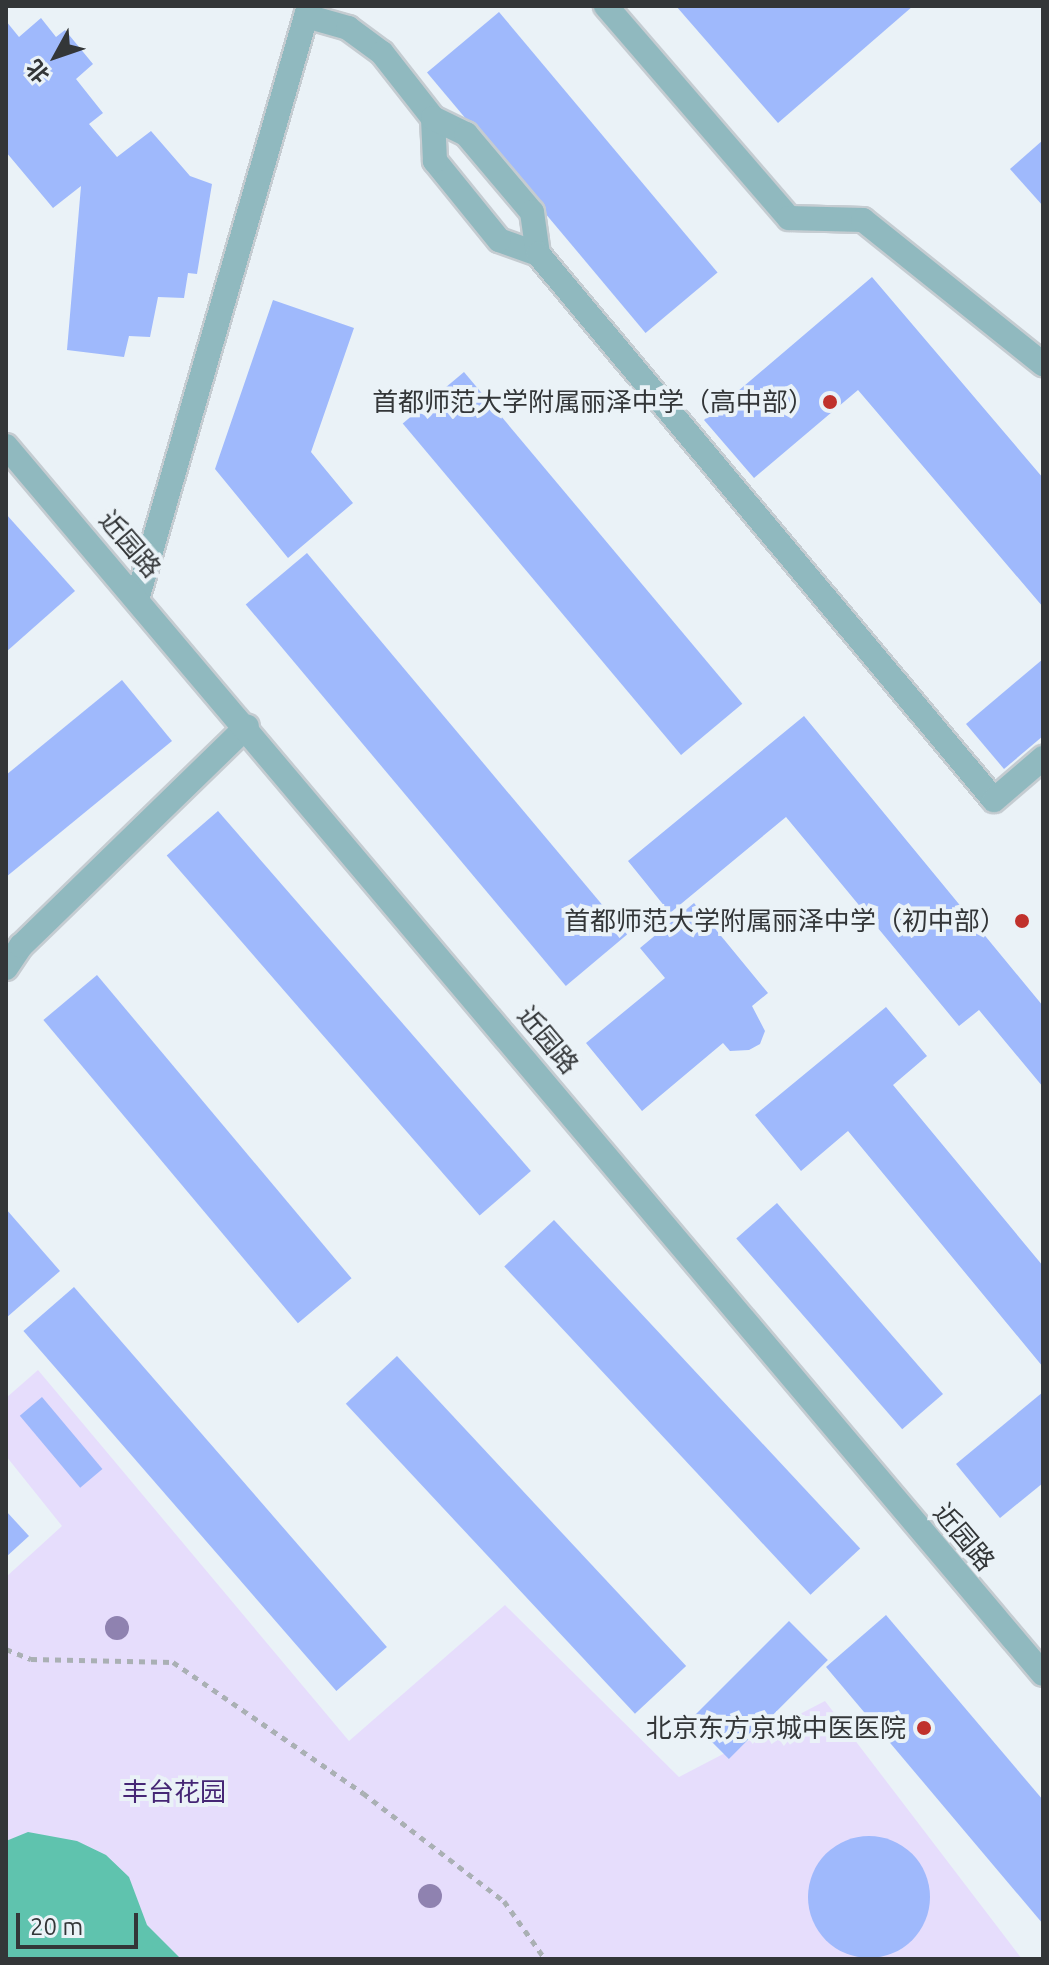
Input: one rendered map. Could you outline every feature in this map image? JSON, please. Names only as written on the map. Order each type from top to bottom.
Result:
[{"type":"street","points":[[606,6],[789,218],[863,220],[1043,364]]},
{"type":"street","points":[[138,596],[308,11],[348,28],[382,53],[433,118],[466,134],[532,212],[538,254]]},
{"type":"street","points":[[433,118],[435,161],[499,240],[538,254],[994,800],[1043,758]]},
{"type":"street","name":"近园路","points":[[6,446],[138,596],[1043,1674]]},
{"type":"street","points":[[6,968],[21,946],[247,726]]},
{"type":"path","points":[[6,1649],[31,1659],[173,1662],[363,1793],[504,1901],[545,1959]]},
{"type":"green space","name":"丰台花园","points":[[38,1370],[349,1741],[505,1605],[679,1777],[825,1701],[1022,1959],[6,1959],[6,1577],[62,1526],[6,1456],[6,1398]]},
{"type":"shaded area","points":[[28,1832],[77,1841],[106,1855],[129,1877],[147,1925],[181,1959],[6,1959],[6,1841]]},
{"type":"building","points":[[676,6],[913,6],[778,123]]},
{"type":"building","points":[[499,12],[718,272],[646,333],[427,72]]},
{"type":"building","points":[[41,18],[56,37],[65,30],[93,64],[76,79],[103,113],[89,124],[117,157],[151,131],[190,176],[212,184],[197,274],[188,273],[184,298],[158,297],[150,337],[129,336],[124,357],[67,350],[81,186],[53,208],[6,152],[6,21],[19,37]]},
{"type":"building","points":[[1043,140],[1043,206],[1010,169]]},
{"type":"building","points":[[872,277],[1043,478],[1043,607],[858,390],[754,478],[704,420]]},
{"type":"building","points":[[273,300],[354,328],[311,452],[353,503],[288,558],[215,469]]},
{"type":"building","points":[[464,372],[742,704],[681,755],[403,423]]},
{"type":"building","points":[[6,514],[75,591],[6,652]]},
{"type":"building","points":[[307,553],[627,934],[566,986],[246,604]]},
{"type":"building","points":[[1043,659],[1043,736],[1004,769],[966,724]]},
{"type":"building","points":[[122,680],[172,741],[6,877],[6,775]]},
{"type":"building","points":[[804,716],[1043,1006],[1043,1087],[979,1010],[959,1026],[786,817],[670,913],[628,861]]},
{"type":"building","points":[[218,811],[531,1171],[480,1216],[167,856]]},
{"type":"building","points":[[694,903],[768,993],[752,1006],[765,1031],[760,1044],[749,1050],[730,1051],[723,1043],[642,1111],[586,1043],[665,978],[640,948]]},
{"type":"building","points":[[97,975],[352,1278],[298,1323],[43,1020]]},
{"type":"building","points":[[886,1007],[927,1056],[893,1085],[1043,1266],[1043,1367],[848,1131],[801,1171],[755,1115]]},
{"type":"building","points":[[777,1203],[943,1394],[902,1429],[736,1238]]},
{"type":"building","points":[[6,1209],[60,1271],[6,1318]]},
{"type":"building","points":[[554,1220],[860,1548],[810,1595],[504,1266]]},
{"type":"building","points":[[74,1287],[387,1647],[336,1691],[23,1331]]},
{"type":"building","points":[[397,1356],[686,1666],[635,1714],[346,1404]]},
{"type":"building","points":[[1043,1392],[1043,1483],[1000,1518],[956,1464]]},
{"type":"building","points":[[42,1397],[102,1469],[80,1488],[20,1416]]},
{"type":"building","points":[[6,1511],[29,1536],[6,1557]]},
{"type":"building","name":"北京东方京城中医医院","points":[[886,1615],[1043,1800],[1043,1924],[826,1667]]},
{"type":"building","points":[[789,1621],[828,1660],[729,1759],[690,1720]]},
{"type":"building","points":[[869,1836],[892,1841],[912,1854],[925,1874],[930,1897],[925,1920],[912,1940],[892,1953],[869,1958],[846,1953],[826,1940],[813,1920],[808,1897],[813,1874],[826,1854],[846,1841]]},
{"type":"place","name":"首都师范大学附属丽泽中学（高中部）","points":[[830,402]]},
{"type":"place","name":"首都师范大学附属丽泽中学（初中部）","points":[[1022,921]]},
{"type":"place","name":"北京东方京城中医医院","points":[[924,1728]]}]
